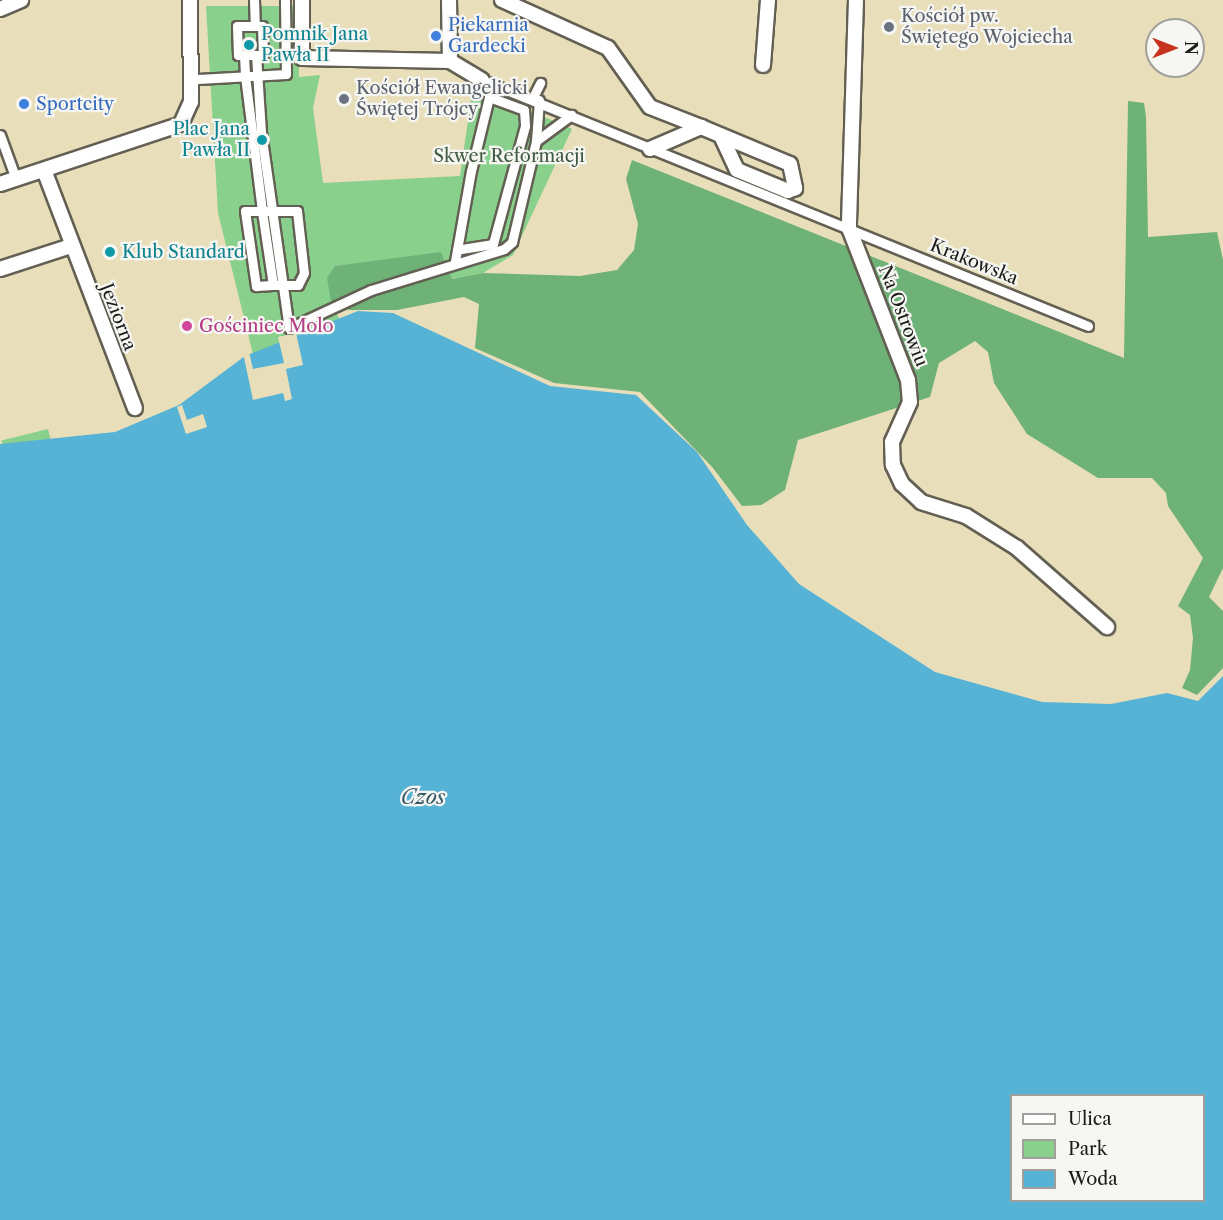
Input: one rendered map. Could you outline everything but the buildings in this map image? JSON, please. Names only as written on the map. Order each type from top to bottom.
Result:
[{"type":"street","points":[[0,9],[21,0]]},
{"type":"street","points":[[0,184],[163,130],[188,116],[190,0]]},
{"type":"street","points":[[254,0],[255,26]]},
{"type":"street","points":[[198,79],[286,74],[285,0]]},
{"type":"street","points":[[302,0],[302,58],[450,61],[482,80],[489,96],[455,261]]},
{"type":"street","points":[[449,0],[450,61]]},
{"type":"street","points":[[502,0],[510,0],[608,48],[650,107],[790,164],[795,188],[788,190],[737,170],[721,136]]},
{"type":"street","points":[[763,65],[768,0]]},
{"type":"street","points":[[849,228],[856,0]]},
{"type":"street","points":[[237,26],[255,26],[262,26],[263,55],[238,55],[237,26]]},
{"type":"street","points":[[244,55],[273,285]]},
{"type":"street","points":[[256,55],[256,76],[289,328],[455,261],[504,249],[512,242],[536,141],[536,98],[540,83]]},
{"type":"street","name":"Krakowska","points":[[482,80],[536,98],[650,149],[1088,326]]},
{"type":"street","points":[[457,250],[493,244],[525,126],[524,110],[489,96]]},
{"type":"street","points":[[536,141],[571,115]]},
{"type":"street","points":[[650,149],[701,127]]},
{"type":"street","points":[[0,135],[16,179]]},
{"type":"street","name":"Jeziorna","points":[[44,170],[71,246],[135,408]]},
{"type":"street","points":[[245,211],[262,211],[297,211],[304,273],[298,285],[256,286],[245,211]]},
{"type":"street","name":"Na Ostrowiu","points":[[849,228],[908,381],[910,402],[892,442],[902,484],[921,502],[966,516],[1017,548],[1107,627]]},
{"type":"street","points":[[0,269],[71,246]]},
{"type":"green space","name":"Skwer Reformacji","points":[[206,6],[297,6],[299,77],[320,75],[313,108],[323,183],[460,176],[473,86],[572,129],[513,255],[483,273],[452,279],[378,262],[336,266],[331,301],[339,319],[253,354],[218,213]]},
{"type":"green space","points":[[1128,101],[1144,103],[1148,237],[1217,232],[1223,260],[1223,568],[1209,597],[1223,611],[1223,668],[1197,695],[1182,688],[1190,670],[1193,638],[1190,615],[1178,606],[1203,558],[1168,506],[1166,493],[1152,478],[1098,478],[1027,434],[994,383],[988,352],[975,341],[939,363],[930,397],[798,440],[785,490],[761,505],[742,506],[713,468],[640,392],[554,383],[475,348],[479,304],[464,297],[397,310],[349,310],[331,301],[327,278],[335,266],[441,252],[452,279],[483,273],[580,276],[617,270],[634,250],[638,224],[626,179],[632,160],[1124,358]]},
{"type":"green space","points":[[48,429],[51,441],[4,452],[1,441]]},
{"type":"water","name":"Czos","points":[[358,311],[393,313],[550,386],[636,395],[697,452],[747,525],[799,584],[935,672],[1042,702],[1111,704],[1167,693],[1198,701],[1223,676],[1223,1220],[0,1220],[0,444],[115,432],[179,405],[245,356]]},
{"type":"pier","points":[[296,333],[303,365],[286,369],[292,399],[285,401],[283,393],[253,400],[243,353],[249,352],[253,369],[284,363],[278,337]]},
{"type":"pier","points":[[182,405],[187,420],[203,414],[207,427],[186,434],[177,407]]},
{"type":"place","name":"Kościół pw. Świętego Wojciecha","points":[[889,27]]},
{"type":"place","name":"Piekarnia Gardecki","points":[[436,36]]},
{"type":"place","name":"Pomnik Jana Pawła II","points":[[249,45]]},
{"type":"place","name":"Kościół Ewangelicki Świętej Trójcy","points":[[344,99]]},
{"type":"place","name":"Sportcity","points":[[24,104]]},
{"type":"place","name":"Plac Jana Pawła II","points":[[262,140]]},
{"type":"place","name":"Klub Standard","points":[[110,252]]},
{"type":"place","name":"Gościniec Molo","points":[[187,326]]}]
